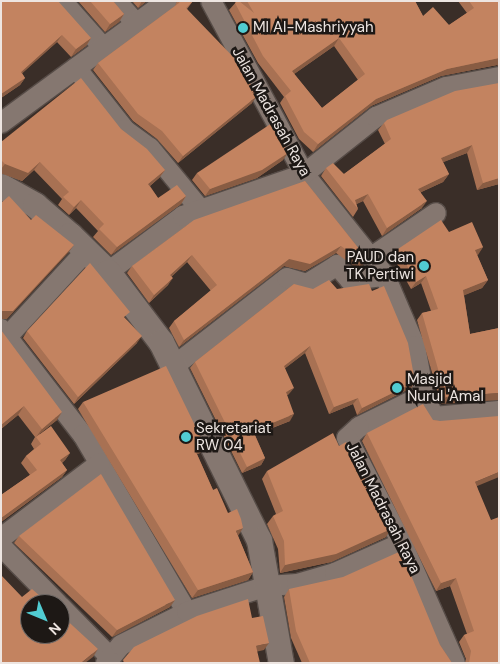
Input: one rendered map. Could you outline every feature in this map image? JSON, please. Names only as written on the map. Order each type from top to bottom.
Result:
[{"type":"street","points":[[62,1],[103,47]]},
{"type":"street","points":[[116,1],[136,23]]},
{"type":"street","points":[[1,123],[167,1]]},
{"type":"street","name":"Jalan Madrasah Raya","points":[[211,1],[304,174],[373,256],[385,276],[415,346],[424,395],[359,427],[347,438],[402,543],[455,663]]},
{"type":"street","points":[[76,68],[125,130],[150,148],[200,209]]},
{"type":"street","points":[[108,272],[162,228],[200,209],[304,174],[376,117],[446,87],[499,77]]},
{"type":"street","points":[[3,190],[36,205],[108,272],[140,311],[174,366],[259,540],[280,663]]},
{"type":"street","points":[[373,256],[436,213]]},
{"type":"street","points":[[86,251],[4,333],[100,462],[186,612]]},
{"type":"street","points":[[174,366],[288,278],[307,284],[337,265],[350,280],[385,276]]},
{"type":"street","points":[[424,395],[437,419],[499,411]]},
{"type":"street","points":[[1,538],[100,462]]},
{"type":"street","points":[[70,618],[107,660],[121,645],[186,612],[268,586],[297,584],[335,573],[402,543]]},
{"type":"street","points":[[1,546],[48,594]]},
{"type":"building","points":[[1,1],[58,1],[91,38],[76,49],[62,35],[21,72],[25,78],[1,94]]},
{"type":"building","points":[[90,1],[113,1],[124,14],[110,24]]},
{"type":"building","points":[[180,1],[193,1],[186,8],[240,64],[257,96],[183,156],[162,131],[138,114],[98,63]]},
{"type":"building","points":[[239,1],[254,13],[247,1],[415,1],[423,16],[433,7],[449,25],[474,8],[469,1],[499,1],[499,58],[447,69],[376,99],[318,144],[304,132],[285,96],[291,91],[263,56],[235,3]],"holes":[[[339,38],[365,74],[322,108],[292,71]]]},
{"type":"building","points":[[81,78],[121,129],[147,149],[165,170],[148,184],[158,198],[177,185],[186,196],[117,247],[99,229],[104,224],[81,200],[74,207],[63,197],[69,192],[40,162],[28,173],[5,164],[1,160],[1,142]]},
{"type":"building","points":[[499,83],[499,178],[483,183],[472,145],[441,158],[449,174],[418,189],[427,201],[387,228],[368,194],[355,200],[358,209],[326,168],[333,163],[344,174],[391,139],[384,123],[387,120],[455,91]]},
{"type":"building","points":[[272,123],[288,153],[262,170],[210,189],[197,173]]},
{"type":"building","points":[[305,181],[367,259],[360,260],[341,246],[310,264],[289,259],[184,340],[174,321],[217,285],[192,255],[170,275],[173,278],[154,295],[132,266],[194,220]]},
{"type":"building","points":[[9,196],[31,220],[36,215],[74,245],[13,311],[1,311],[1,203]]},
{"type":"building","points":[[441,220],[449,232],[472,222],[483,247],[475,250],[488,280],[463,290],[470,334],[499,328],[499,393],[446,397],[422,313],[438,309],[426,276],[416,282],[398,249]]},
{"type":"building","points":[[90,263],[130,312],[124,317],[142,336],[78,397],[27,331]]},
{"type":"building","points":[[329,280],[337,289],[369,284],[372,291],[384,286],[408,343],[415,382],[362,408],[358,398],[334,407],[310,346],[284,366],[294,388],[286,392],[294,414],[253,431],[265,458],[247,467],[195,362],[294,284],[313,289]]},
{"type":"building","points":[[1,330],[62,412],[42,429],[24,406],[1,425]]},
{"type":"building","points":[[166,366],[205,446],[195,450],[213,490],[217,488],[228,513],[237,509],[243,528],[236,531],[253,572],[198,590],[83,402]]},
{"type":"building","points":[[423,404],[433,420],[499,416],[499,472],[475,482],[491,520],[499,517],[499,663],[469,663],[471,651],[464,635],[474,631],[456,578],[441,583],[367,433]]},
{"type":"building","points":[[51,426],[70,453],[60,460],[67,470],[1,518],[1,495],[37,470],[26,456],[41,444],[36,437]]},
{"type":"building","points":[[333,433],[339,446],[346,442],[391,529],[336,554],[285,565],[284,541],[273,516],[283,511],[267,471]]},
{"type":"building","points":[[101,474],[175,600],[117,630],[19,536]]},
{"type":"building","points":[[401,551],[440,645],[452,663],[310,663],[296,631],[289,589],[343,577]]},
{"type":"building","points":[[1,575],[20,595],[20,644],[70,644],[70,623],[98,649],[81,663],[1,663]]},
{"type":"building","points":[[32,589],[38,594],[26,594]]},
{"type":"building","points":[[248,599],[252,618],[263,616],[269,643],[256,646],[260,663],[124,663],[123,660],[134,647],[197,616]]},
{"type":"place","name":"MI Al-Mashriyyah","points":[[243,28]]},
{"type":"place","name":"PAUD dan TK Pertiwi","points":[[424,266]]},
{"type":"place","name":"Masjid Nurul 'Amal","points":[[397,388]]},
{"type":"place","name":"Sekretariat RW 04","points":[[186,437]]}]
